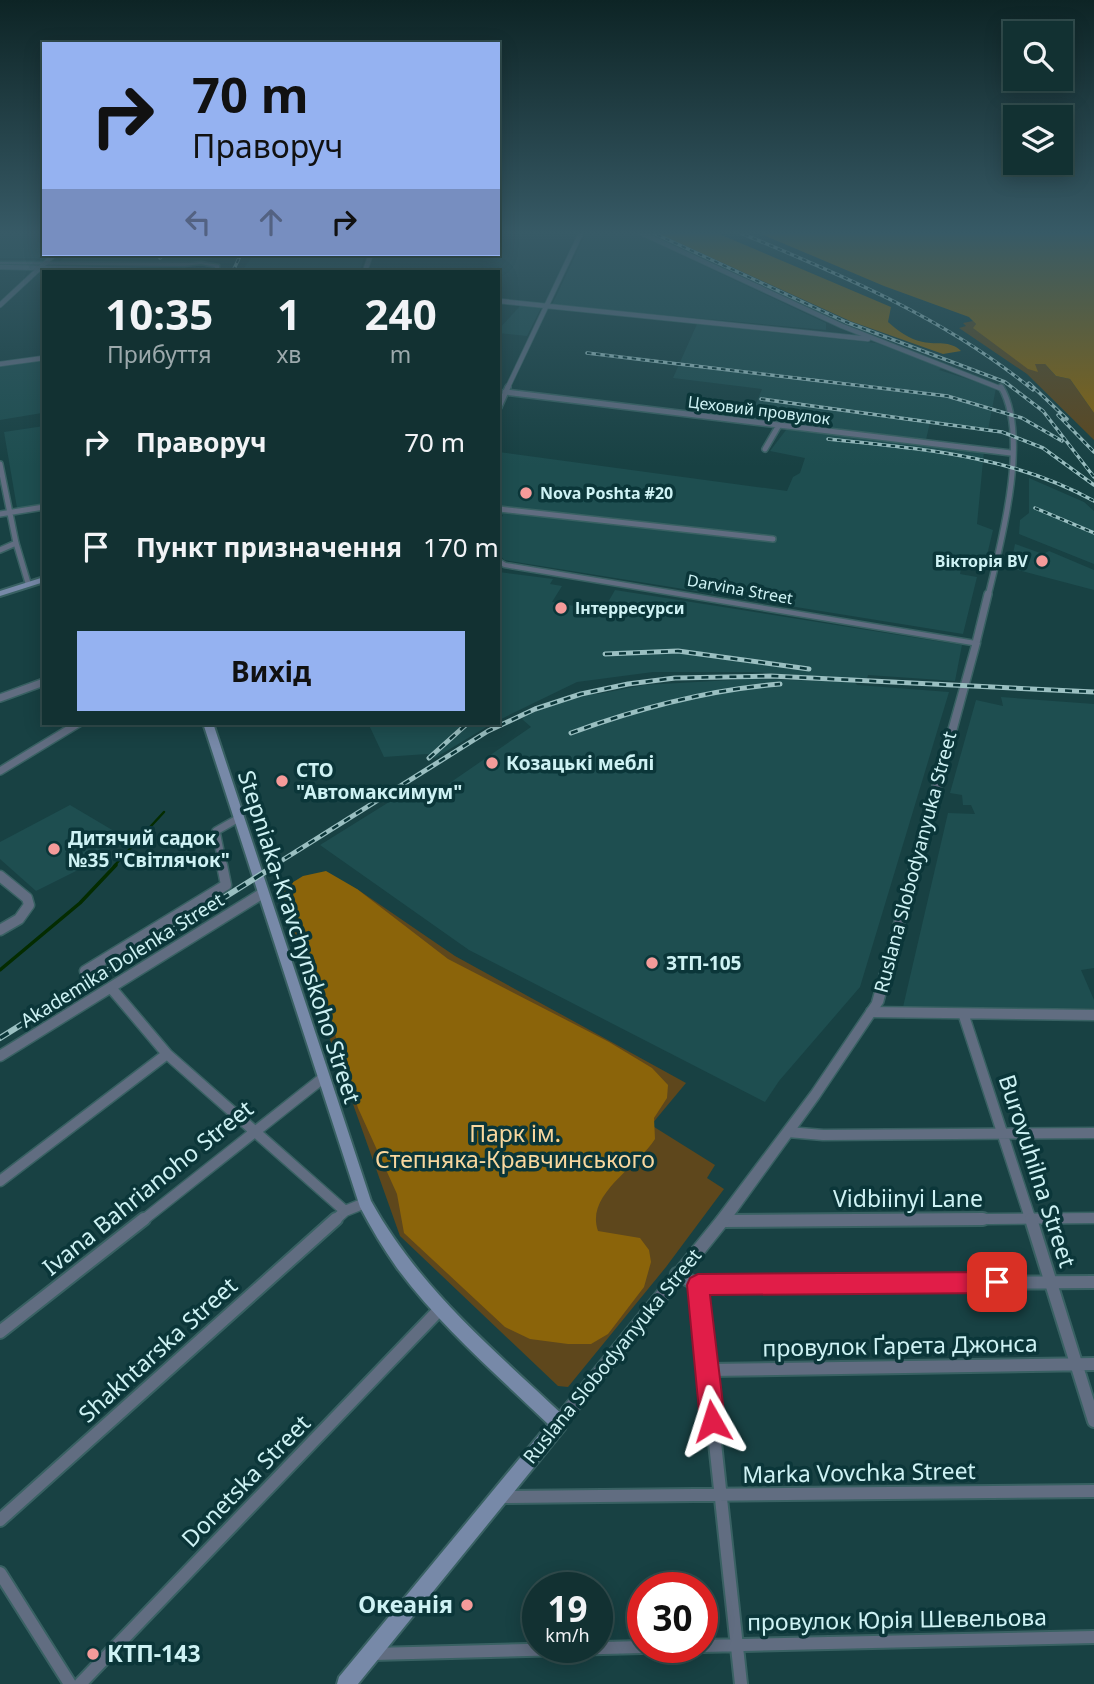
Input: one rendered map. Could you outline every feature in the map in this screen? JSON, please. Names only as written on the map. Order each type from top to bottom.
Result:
[{"type":"main road","points":[[0,594],[42,580]]},
{"type":"main road","name":"Stepniaka-Kravchynskoho Street","points":[[209,725],[365,1203],[391,1250],[442,1307],[559,1423]]},
{"type":"main road","name":"Ruslana Slobodyanyuka Street","points":[[349,1682],[559,1423]]},
{"type":"street","points":[[500,404],[543,310]]},
{"type":"street","points":[[580,310],[877,340]]},
{"type":"street","name":"Ruslana Slobodyanyuka Street","points":[[559,1423],[722,1221],[789,1132],[877,1003],[976,643],[1004,530],[1011,453],[1008,412],[1002,388],[877,340],[810,310]]},
{"type":"street","points":[[0,364],[42,358]]},
{"type":"street","name":"Цеховий провулок","points":[[505,392],[1011,453]]},
{"type":"street","points":[[765,449],[779,425]]},
{"type":"street","points":[[0,464],[16,543],[28,583]]},
{"type":"street","points":[[0,514],[42,507]]},
{"type":"street","points":[[500,509],[772,539]]},
{"type":"street","points":[[0,550],[16,543]]},
{"type":"street","name":"Darvina Street","points":[[500,564],[976,643]]},
{"type":"street","points":[[0,698],[42,683]]},
{"type":"street","points":[[0,771],[23,758],[40,743],[75,725]]},
{"type":"street","points":[[85,971],[226,885],[216,831],[239,818]]},
{"type":"street","points":[[0,876],[27,898],[26,913],[0,930]]},
{"type":"street","name":"Akademika Dolenka Street","points":[[0,1056],[263,893]]},
{"type":"street","points":[[112,989],[167,1054],[345,1211],[365,1203]]},
{"type":"street","points":[[871,1012],[964,1016],[1094,1015]]},
{"type":"street","name":"Burovuhilna Street","points":[[964,1016],[1079,1365],[1094,1421]]},
{"type":"street","points":[[0,1181],[167,1054]]},
{"type":"street","name":"Ivana Bahrianoho Street","points":[[0,1332],[323,1077]]},
{"type":"street","points":[[789,1132],[823,1135],[1094,1133]]},
{"type":"street","name":"Shakhtarska Street","points":[[0,1520],[345,1211]]},
{"type":"street","name":"Vidbiinyi Lane","points":[[722,1221],[1094,1218]]},
{"type":"street","points":[[677,1274],[698,1285],[1094,1282]]},
{"type":"street","points":[[698,1285],[741,1684]]},
{"type":"street","name":"Donetska Street","points":[[80,1684],[442,1307]]},
{"type":"street","name":"провулок Ґарета Джонса","points":[[708,1370],[1094,1364]]},
{"type":"street","name":"Marka Vovchka Street","points":[[498,1497],[720,1497],[1094,1490]]},
{"type":"street","points":[[0,1573],[71,1684]]},
{"type":"street","name":"провулок Юрія Шевельова","points":[[718,1646],[1094,1637]]},
{"type":"street","points":[[370,1654],[401,1651],[627,1647]]},
{"type":"shaded area","points":[[517,310],[540,310],[527,336],[500,333],[500,328]]},
{"type":"shaded area","points":[[602,310],[797,310],[826,323],[826,330]]},
{"type":"shaded area","points":[[697,324],[876,343],[943,367],[939,370],[996,388],[988,430],[930,422],[926,440],[780,423],[783,413],[754,409],[762,389],[673,378]]},
{"type":"shaded area","points":[[42,360],[42,413],[0,420],[0,366]]},
{"type":"shaded area","points":[[42,426],[42,504],[17,508],[4,432]]},
{"type":"shaded area","points":[[804,429],[984,451],[977,524],[993,530],[984,568],[962,564],[960,574],[977,577],[963,634],[504,560],[500,554],[500,521],[503,515],[500,514],[500,452],[787,491],[793,477],[800,473],[805,458],[770,451],[786,430]]},
{"type":"shaded area","points":[[1029,478],[1084,502],[1094,511],[1094,564],[1019,534],[1020,520],[1029,513]]},
{"type":"shaded area","name":"Вікторія BV","points":[[1015,544],[1043,554],[1049,551],[1094,570],[1094,590],[1010,568]]},
{"type":"shaded area","points":[[500,572],[553,579],[550,584],[562,586],[552,602],[603,611],[615,590],[962,645],[955,681],[868,675],[867,679],[750,672],[653,672],[577,682],[500,720]]},
{"type":"shaded area","points":[[749,679],[855,682],[857,685],[949,692],[860,987],[779,1081],[765,1102],[469,950],[320,845],[402,794],[413,793],[425,800],[531,727],[522,719],[527,715],[553,704],[587,693],[598,694],[644,685]]},
{"type":"shaded area","points":[[1001,697],[1094,704],[1094,968],[1081,970],[1094,1000],[1094,1008],[903,1007],[948,813],[975,814],[971,805],[963,805],[962,795],[950,793],[976,700],[1003,706]]},
{"type":"shaded area","points":[[369,725],[490,725],[435,758],[427,754],[384,757]]},
{"type":"shaded area","name":"Дитячий садок №35 \"Світлячок\"","points":[[70,805],[119,834],[104,857],[36,891],[0,859],[0,842]]},
{"type":"green space","points":[[825,310],[890,310],[888,322],[908,337],[923,342],[948,344],[961,351],[943,354]]},
{"type":"green space","points":[[949,310],[1094,310],[1094,413],[1070,379],[1056,376],[1045,364],[1035,364],[1038,372],[1028,369],[973,328],[976,324],[969,317]]},
{"type":"green space","points":[[973,321],[976,324],[974,328],[1037,370],[1034,364],[1045,364],[1056,376],[1070,379],[1094,413],[1094,440],[1027,374],[959,328],[966,326],[963,323]]},
{"type":"green space","name":"Парк ім. Степняка-Кравчинського","points":[[326,871],[357,889],[448,959],[609,1042],[652,1068],[668,1085],[667,1098],[654,1118],[655,1139],[606,1193],[596,1218],[598,1231],[640,1238],[649,1250],[651,1262],[644,1287],[608,1334],[591,1344],[530,1339],[505,1327],[404,1233],[397,1194],[358,1108],[334,1031],[304,955],[300,929],[285,908],[282,889],[303,876]]},
{"type":"green space","name":"Парк ім. Степняка-Кравчинського","points":[[309,877],[334,903],[357,889],[455,956],[686,1083],[651,1125],[715,1165],[707,1178],[724,1189],[666,1267],[568,1387],[558,1386],[400,1236],[276,888]]},
{"type":"waterway","points":[[114,866],[164,812]]},
{"type":"waterway","points":[[0,970],[80,903],[116,865]]},
{"type":"railway","points":[[819,310],[1005,382],[1043,411],[1094,477]]},
{"type":"railway","points":[[909,310],[964,341],[1033,390]]},
{"type":"railway","points":[[587,353],[947,396],[1022,418],[1062,441]]},
{"type":"railway","points":[[1029,383],[1067,419]]},
{"type":"railway","points":[[761,399],[1002,432],[1043,448],[1094,485]]},
{"type":"railway","points":[[1058,415],[1094,452]]},
{"type":"railway","points":[[828,439],[965,456],[1030,473],[1094,501]]},
{"type":"railway","points":[[1035,508],[1094,533]]},
{"type":"railway","points":[[605,654],[678,651],[809,669]]},
{"type":"railway","points":[[273,866],[488,731],[535,709],[581,694],[628,684],[675,678],[771,676],[1094,692]]},
{"type":"railway","points":[[571,733],[674,701],[780,684]]},
{"type":"railway","points":[[429,758],[466,725]]},
{"type":"railway","points":[[0,1038],[276,865]]},
{"type":"place","name":"Nova Poshta #20","points":[[526,493]]},
{"type":"place","name":"Вікторія BV","points":[[1042,561]]},
{"type":"place","name":"Інтерресурси","points":[[561,608]]},
{"type":"place","name":"Козацькі меблі","points":[[492,763]]},
{"type":"place","name":"СТО \"Автомаксимум\"","points":[[282,781]]},
{"type":"place","name":"Дитячий садок №35 \"Світлячок\"","points":[[54,849]]},
{"type":"place","name":"ЗТП-105","points":[[652,963]]},
{"type":"place","name":"Океанія","points":[[467,1605]]},
{"type":"place","name":"КТП-143","points":[[93,1654]]},
{"type":"route","points":[[712,1421],[698,1285],[997,1282]]}]
